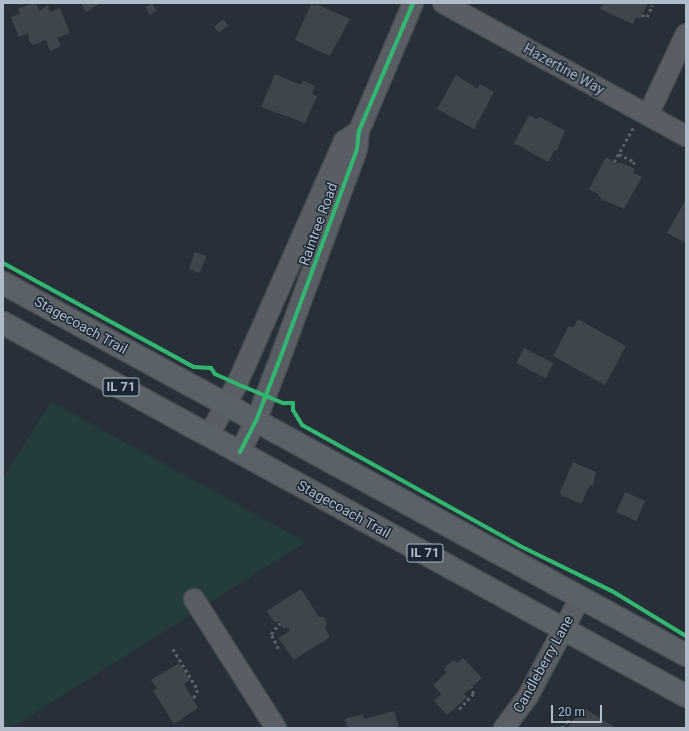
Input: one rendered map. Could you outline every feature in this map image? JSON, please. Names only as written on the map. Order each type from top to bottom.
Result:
[{"type":"main road","name":"Stagecoach Trail","points":[[3,283],[686,655]]},
{"type":"main road","name":"Stagecoach Trail","points":[[3,323],[686,696]]},
{"type":"street","name":"Raintree Road","points":[[240,452],[256,421],[357,149],[359,131],[413,3]]},
{"type":"street","name":"Hazertine Way","points":[[443,3],[686,136]]},
{"type":"street","points":[[645,113],[686,34]]},
{"type":"street","name":"Raintree Road","points":[[209,435],[237,384],[344,141],[359,131]]},
{"type":"street","name":"Candleberry Lane","points":[[504,728],[528,696],[580,598]]},
{"type":"street","points":[[194,599],[276,728]]},
{"type":"path","points":[[642,15],[647,17],[652,5]]},
{"type":"path","points":[[614,162],[645,113]]},
{"type":"path","points":[[619,154],[635,162],[631,167]]},
{"type":"path","points":[[278,649],[271,634],[280,623]]},
{"type":"path","points":[[173,649],[198,690],[193,700]]},
{"type":"path","points":[[459,709],[473,694],[471,688]]},
{"type":"path","points":[[561,728],[566,721],[575,721]]},
{"type":"green space","points":[[51,402],[306,542],[11,728],[3,728],[3,478]]},
{"type":"building","points":[[36,3],[39,11],[48,5],[50,12],[60,8],[70,33],[57,38],[61,46],[50,51],[46,40],[33,45],[29,41],[28,33],[19,37],[11,17],[20,14],[18,9]]},
{"type":"building","points":[[81,3],[101,3],[86,12]]},
{"type":"building","points":[[152,3],[157,11],[150,15],[145,7]]},
{"type":"building","points":[[603,3],[648,3],[640,19],[636,17],[633,24],[600,9]]},
{"type":"building","points":[[311,4],[316,6],[316,4],[350,19],[330,56],[295,40]]},
{"type":"building","points":[[223,19],[228,25],[219,33],[214,27]]},
{"type":"building","points":[[275,74],[301,85],[303,80],[315,86],[312,94],[317,96],[305,123],[261,107]]},
{"type":"building","points":[[456,75],[478,89],[480,84],[494,92],[474,129],[437,109]]},
{"type":"building","points":[[529,115],[537,119],[540,117],[565,131],[557,150],[554,151],[548,162],[514,143]]},
{"type":"building","points":[[606,157],[618,164],[619,162],[635,169],[633,173],[642,177],[624,209],[601,199],[598,194],[589,189]]},
{"type":"building","points":[[686,199],[686,243],[667,233]]},
{"type":"building","points":[[195,252],[206,256],[200,273],[189,269]]},
{"type":"building","points":[[578,319],[626,346],[605,385],[553,356],[569,326],[573,328]]},
{"type":"building","points":[[524,348],[553,363],[546,378],[516,363]]},
{"type":"building","points":[[573,462],[596,472],[593,486],[590,485],[581,504],[561,495],[560,492]]},
{"type":"building","points":[[625,492],[645,501],[636,521],[616,512]]},
{"type":"building","points":[[301,589],[319,617],[324,617],[327,623],[325,628],[330,637],[294,660],[278,638],[290,631],[288,627],[284,629],[279,621],[275,623],[267,611]]},
{"type":"building","points":[[463,658],[482,678],[464,694],[467,697],[447,715],[434,701],[441,694],[433,685],[447,672],[444,670],[446,666],[454,660],[457,663]]},
{"type":"building","points":[[179,663],[190,680],[184,684],[198,708],[174,724],[153,691],[157,688],[151,680]]},
{"type":"building","points":[[584,708],[613,726],[612,728],[567,728]]},
{"type":"building","points":[[394,711],[399,728],[348,728],[345,719],[363,714],[364,719]]},
{"type":"cycle path","points":[[240,452],[256,421],[278,364],[357,149],[359,131],[413,3]]},
{"type":"cycle path","points":[[3,263],[194,367],[211,368],[215,374],[237,384],[283,403],[293,403],[293,410],[302,425],[520,546],[612,591],[686,636]]}]
